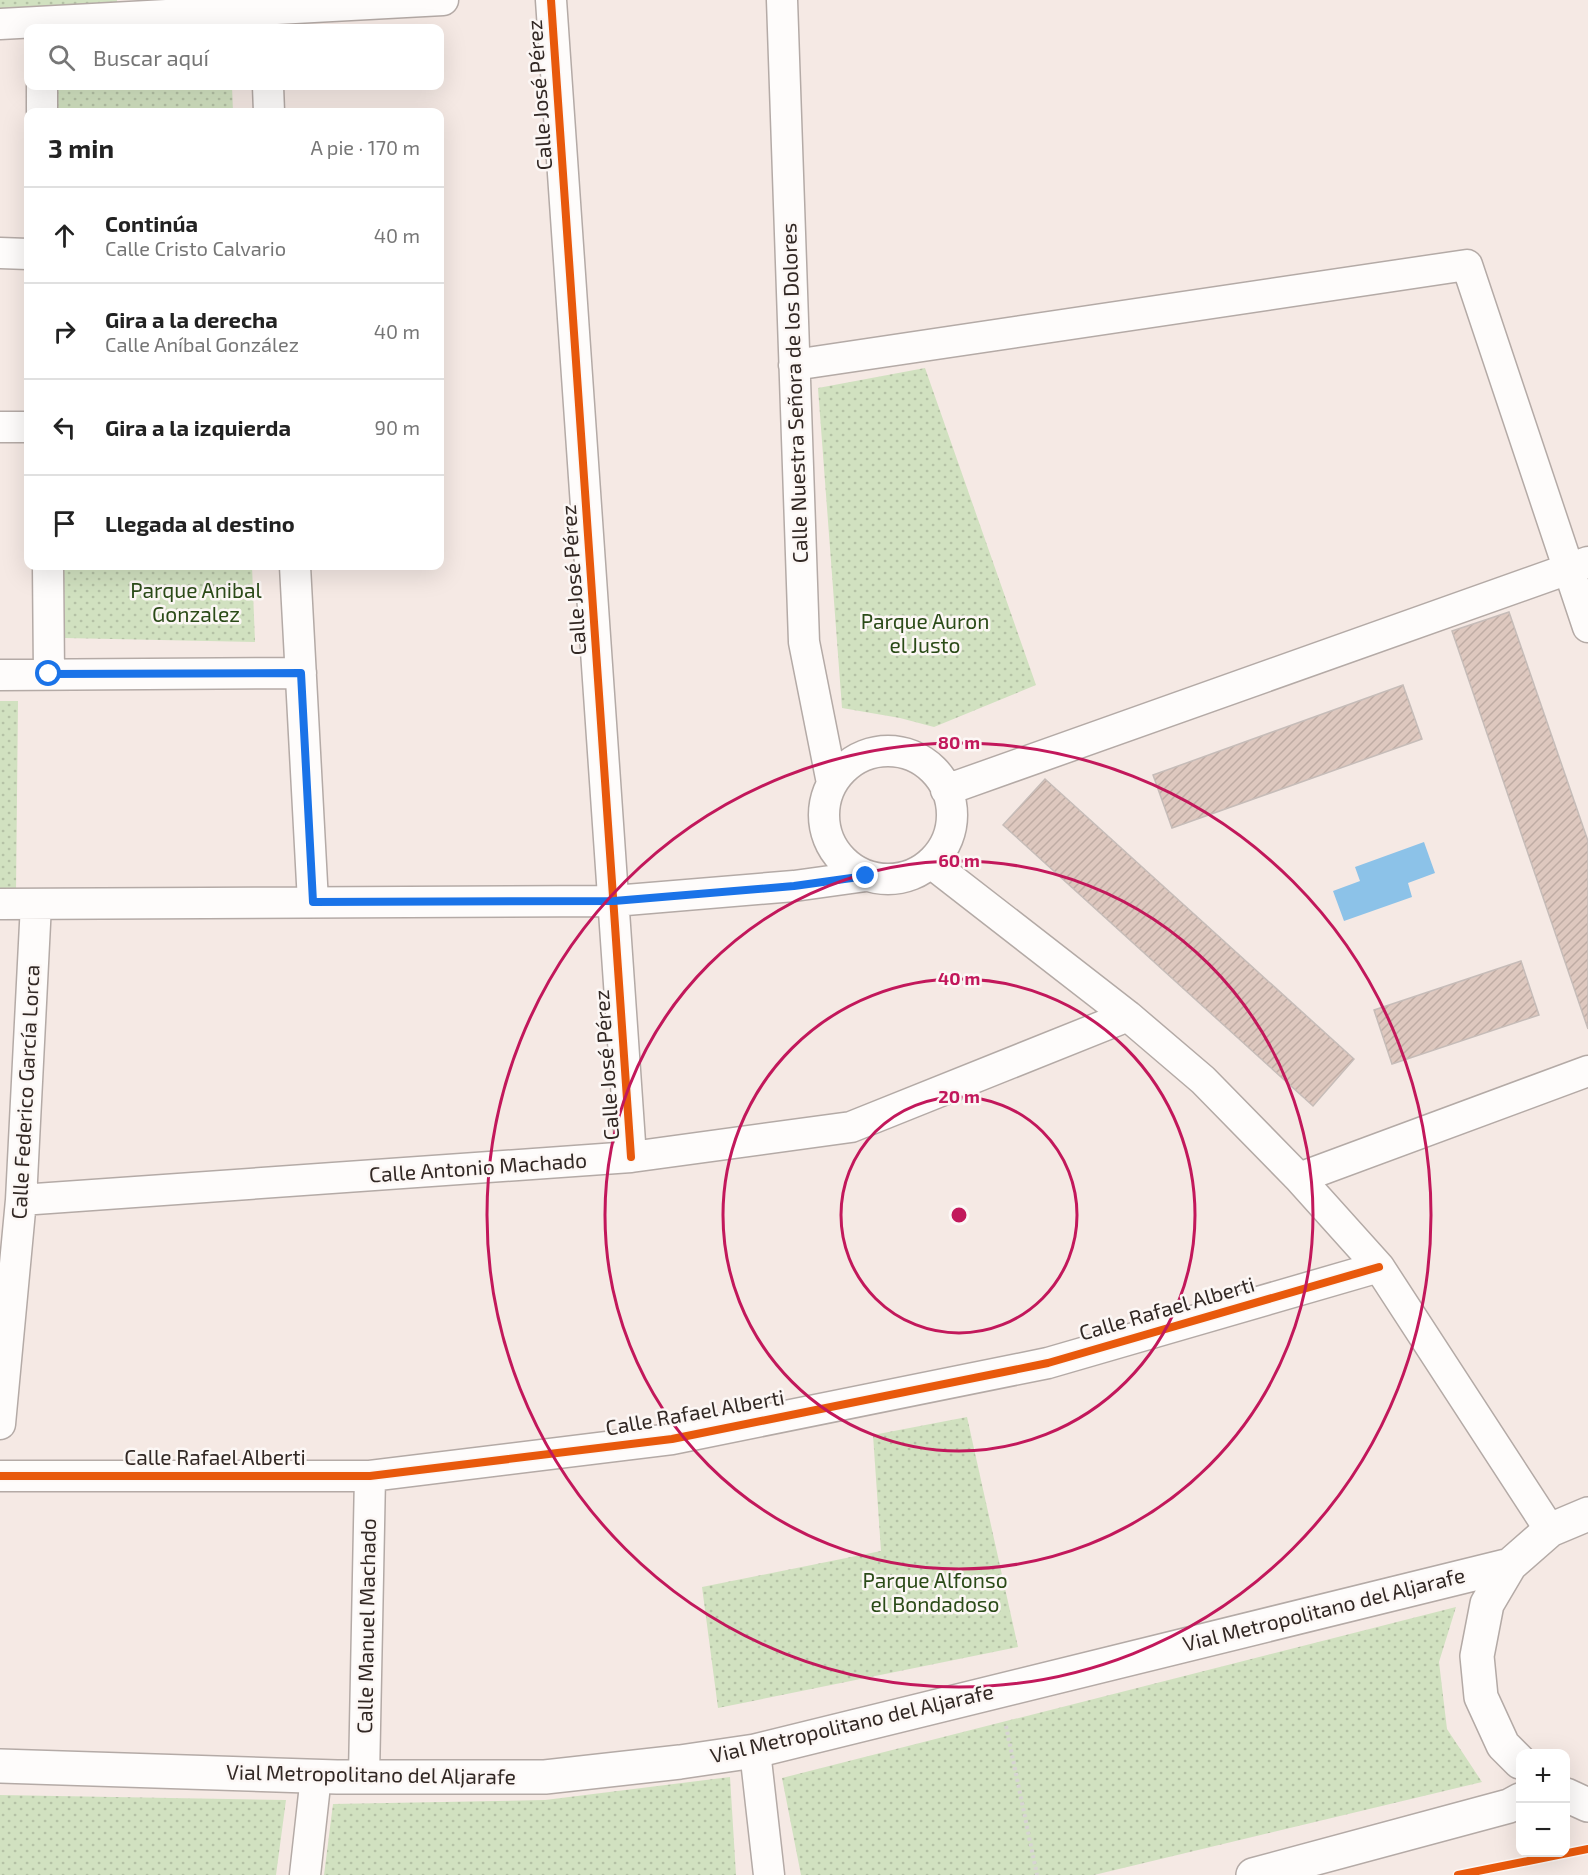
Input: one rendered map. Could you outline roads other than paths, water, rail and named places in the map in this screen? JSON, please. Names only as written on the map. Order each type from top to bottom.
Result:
[{"type":"main road","name":"Vial Metropolitano del Aljarafe","points":[[1516,1757],[1503,1745],[1481,1696],[1477,1656],[1487,1604],[1510,1565],[1550,1530],[1588,1514]]},
{"type":"main road","name":"Vial Metropolitano del Aljarafe","points":[[0,1766],[316,1776],[545,1777],[680,1762],[755,1751],[1510,1565]]},
{"type":"main road","points":[[1570,1797],[1588,1805]]},
{"type":"main road","points":[[1253,1875],[1516,1802]]},
{"type":"street","points":[[47,24],[118,9],[264,19],[411,1],[443,0]]},
{"type":"street","name":"Calle José Pérez","points":[[551,0],[631,1157]]},
{"type":"street","name":"Calle Nuestra Señora de los Dolores","points":[[782,0],[804,642],[832,783]]},
{"type":"street","points":[[0,24],[24,25]]},
{"type":"street","points":[[42,90],[42,108]]},
{"type":"street","points":[[268,90],[269,108]]},
{"type":"street","points":[[0,253],[24,254]]},
{"type":"street","points":[[794,365],[1467,265],[1578,566],[1588,627]]},
{"type":"street","points":[[0,427],[24,427]]},
{"type":"street","points":[[946,790],[1578,566]]},
{"type":"street","points":[[48,570],[49,674]]},
{"type":"street","points":[[295,570],[313,902]]},
{"type":"street","points":[[0,675],[301,673]]},
{"type":"street","points":[[0,904],[614,901],[794,886],[866,876],[893,880],[914,875],[931,863],[945,846],[952,825],[952,804],[944,783],[931,766],[912,755],[891,750],[869,753],[850,762],[832,783],[826,796],[823,817],[827,838],[837,856],[853,870],[866,876]]},
{"type":"street","points":[[931,863],[1128,1016],[1203,1080],[1299,1178],[1379,1267],[1550,1530]]},
{"type":"street","name":"Calle Federico García Lorca","points":[[0,1424],[21,1200],[36,904]]},
{"type":"street","name":"Calle Antonio Machado","points":[[21,1200],[631,1157],[851,1127],[1128,1016]]},
{"type":"street","points":[[1299,1178],[1588,1071]]},
{"type":"street","name":"Calle Rafael Alberti","points":[[0,1476],[370,1476],[672,1439],[1048,1363],[1379,1267]]},
{"type":"street","name":"Calle Manuel Machado","points":[[364,1776],[370,1476]]},
{"type":"street","points":[[755,1751],[769,1875]]},
{"type":"street","points":[[305,1875],[316,1776]]},
{"type":"water","points":[[1424,842],[1435,873],[1408,883],[1412,897],[1344,921],[1333,891],[1360,881],[1355,867]]},
{"type":"park label","name":"Parque Anibal Gonzalez","points":[[196,603]]},
{"type":"park label","name":"Parque Auron el Justo","points":[[925,634]]},
{"type":"park label","name":"Parque Alfonso el Bondadoso","points":[[935,1593]]}]
